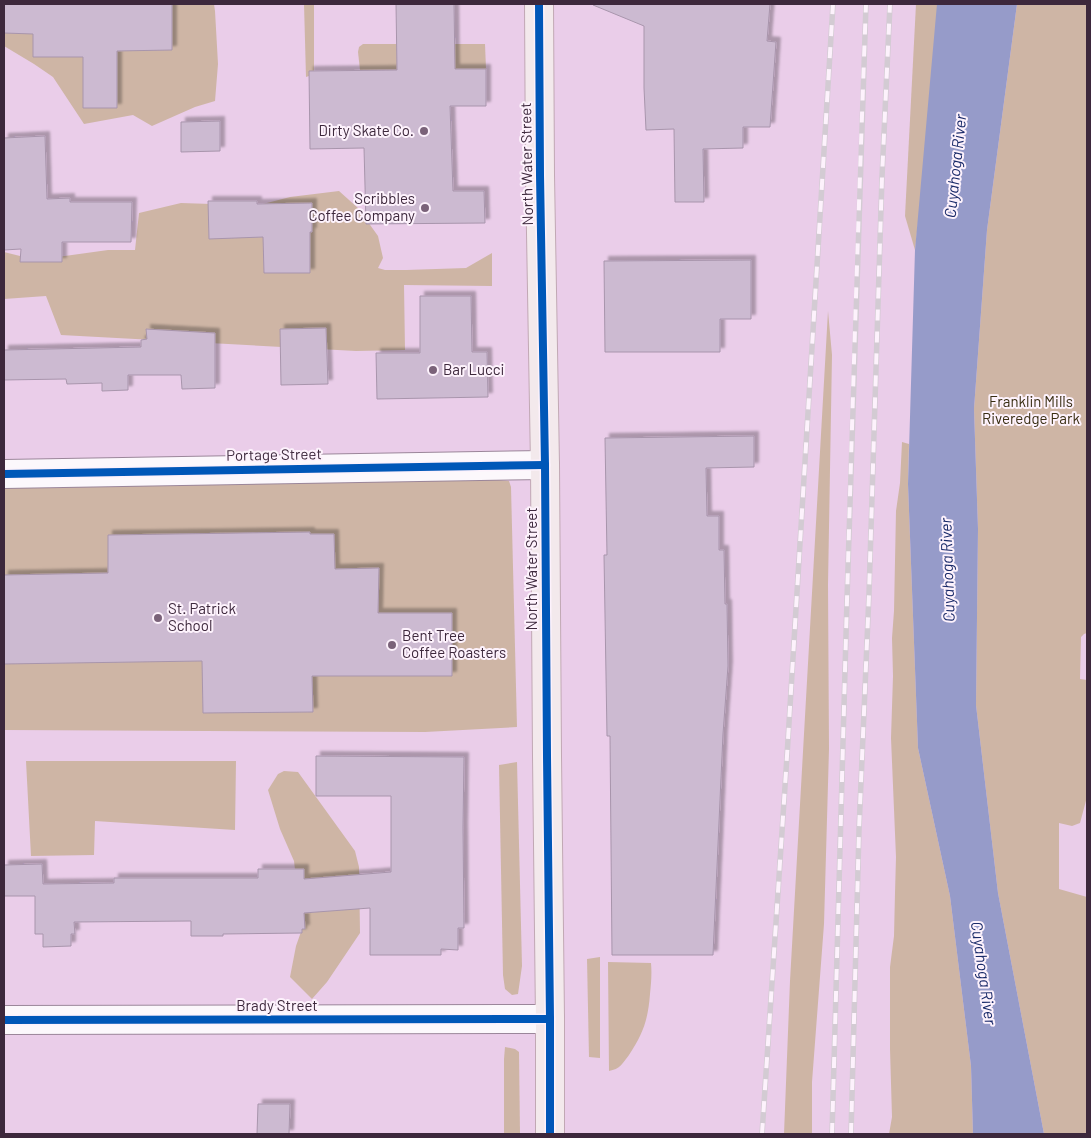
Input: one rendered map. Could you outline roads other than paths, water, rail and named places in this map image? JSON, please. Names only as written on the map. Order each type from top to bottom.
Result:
[{"type":"main road","name":"North Water Street","points":[[539,4],[545,465],[550,1134]]},
{"type":"street","name":"Portage Street","points":[[4,474],[545,465]]},
{"type":"street","name":"Brady Street","points":[[4,1020],[550,1019]]},
{"type":"water","name":"Cuyahoga River","points":[[937,4],[1017,4],[987,230],[974,409],[978,529],[976,705],[998,893],[1044,1134],[973,1134],[971,1066],[950,896],[918,748],[908,484],[915,250]]},
{"type":"railway","points":[[762,1134],[833,4]]},
{"type":"railway","points":[[832,1134],[866,4]]},
{"type":"railway","points":[[851,1134],[859,830],[869,594],[882,177],[890,4]]},
{"type":"place","name":"Dirty Skate Co.","points":[[424,131]]},
{"type":"place","name":"Scribbles Coffee Company","points":[[425,208]]},
{"type":"place","name":"Bar Lucci","points":[[433,370]]},
{"type":"place","name":"St. Patrick School","points":[[158,618]]},
{"type":"place","name":"Bent Tree Coffee Roasters","points":[[392,645]]},
{"type":"park label","name":"Franklin Mills Riveredge Park","points":[[1031,410]]}]
